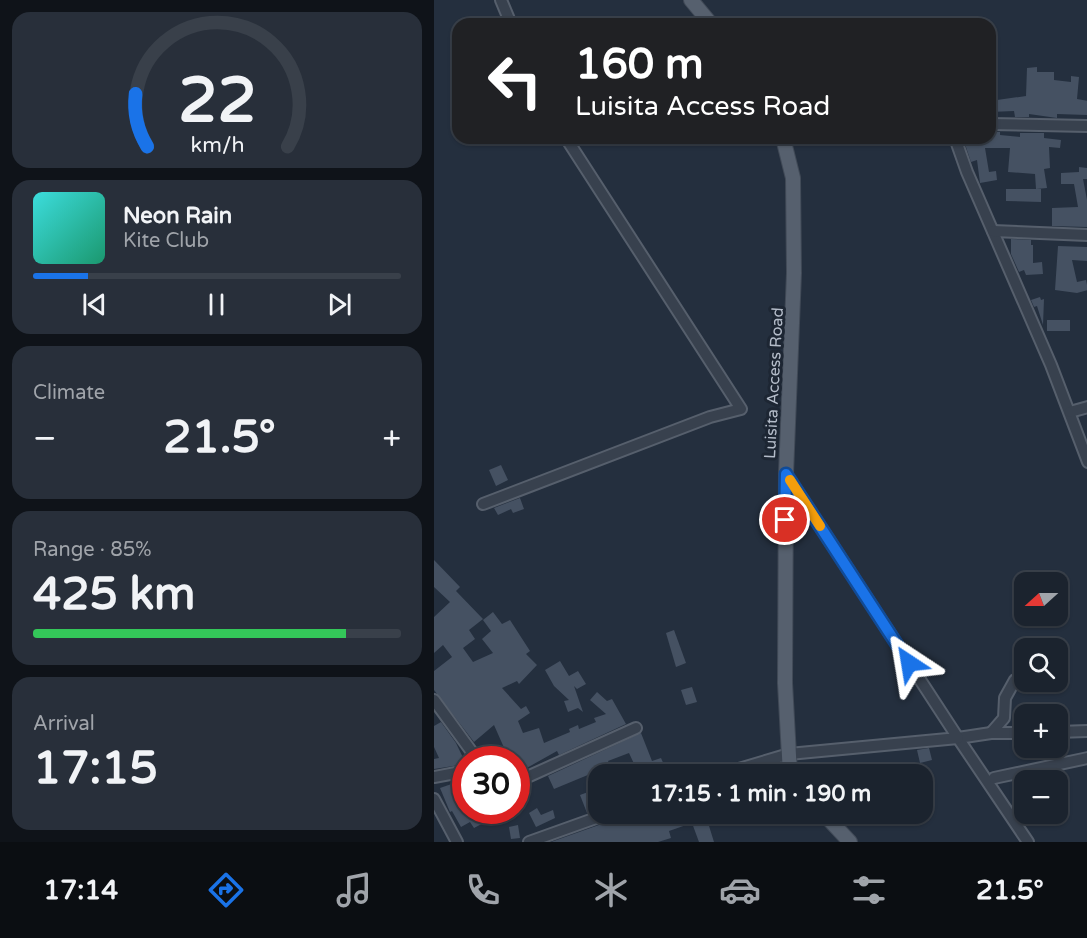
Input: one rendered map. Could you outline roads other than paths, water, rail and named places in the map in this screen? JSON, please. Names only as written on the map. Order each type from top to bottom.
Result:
[{"type":"main road","points":[[691,0],[706,18]]},
{"type":"main road","name":"Luisita Access Road","points":[[784,144],[793,178],[794,273],[786,474],[785,683],[790,764]]},
{"type":"main road","points":[[833,824],[850,842]]},
{"type":"street","points":[[501,0],[508,18]]},
{"type":"street","points":[[996,124],[1088,126]]},
{"type":"street","points":[[483,504],[710,417],[741,409],[570,144]]},
{"type":"street","points":[[957,144],[1084,443],[1088,462]]},
{"type":"street","points":[[993,231],[1088,234]]},
{"type":"street","points":[[1070,412],[1088,406]]},
{"type":"street","points":[[786,474],[1028,842]]},
{"type":"street","points":[[992,733],[1004,718],[1005,698],[1014,682]]},
{"type":"street","points":[[434,700],[468,746]]},
{"type":"street","points":[[530,776],[636,728]]},
{"type":"street","points":[[1068,732],[1088,731]]},
{"type":"street","points":[[756,764],[789,754],[992,733],[1014,733]]},
{"type":"street","points":[[994,778],[1088,759]]},
{"type":"street","points":[[434,777],[452,774]]},
{"type":"street","points":[[434,799],[456,842]]},
{"type":"street","points":[[529,842],[588,821]]}]
